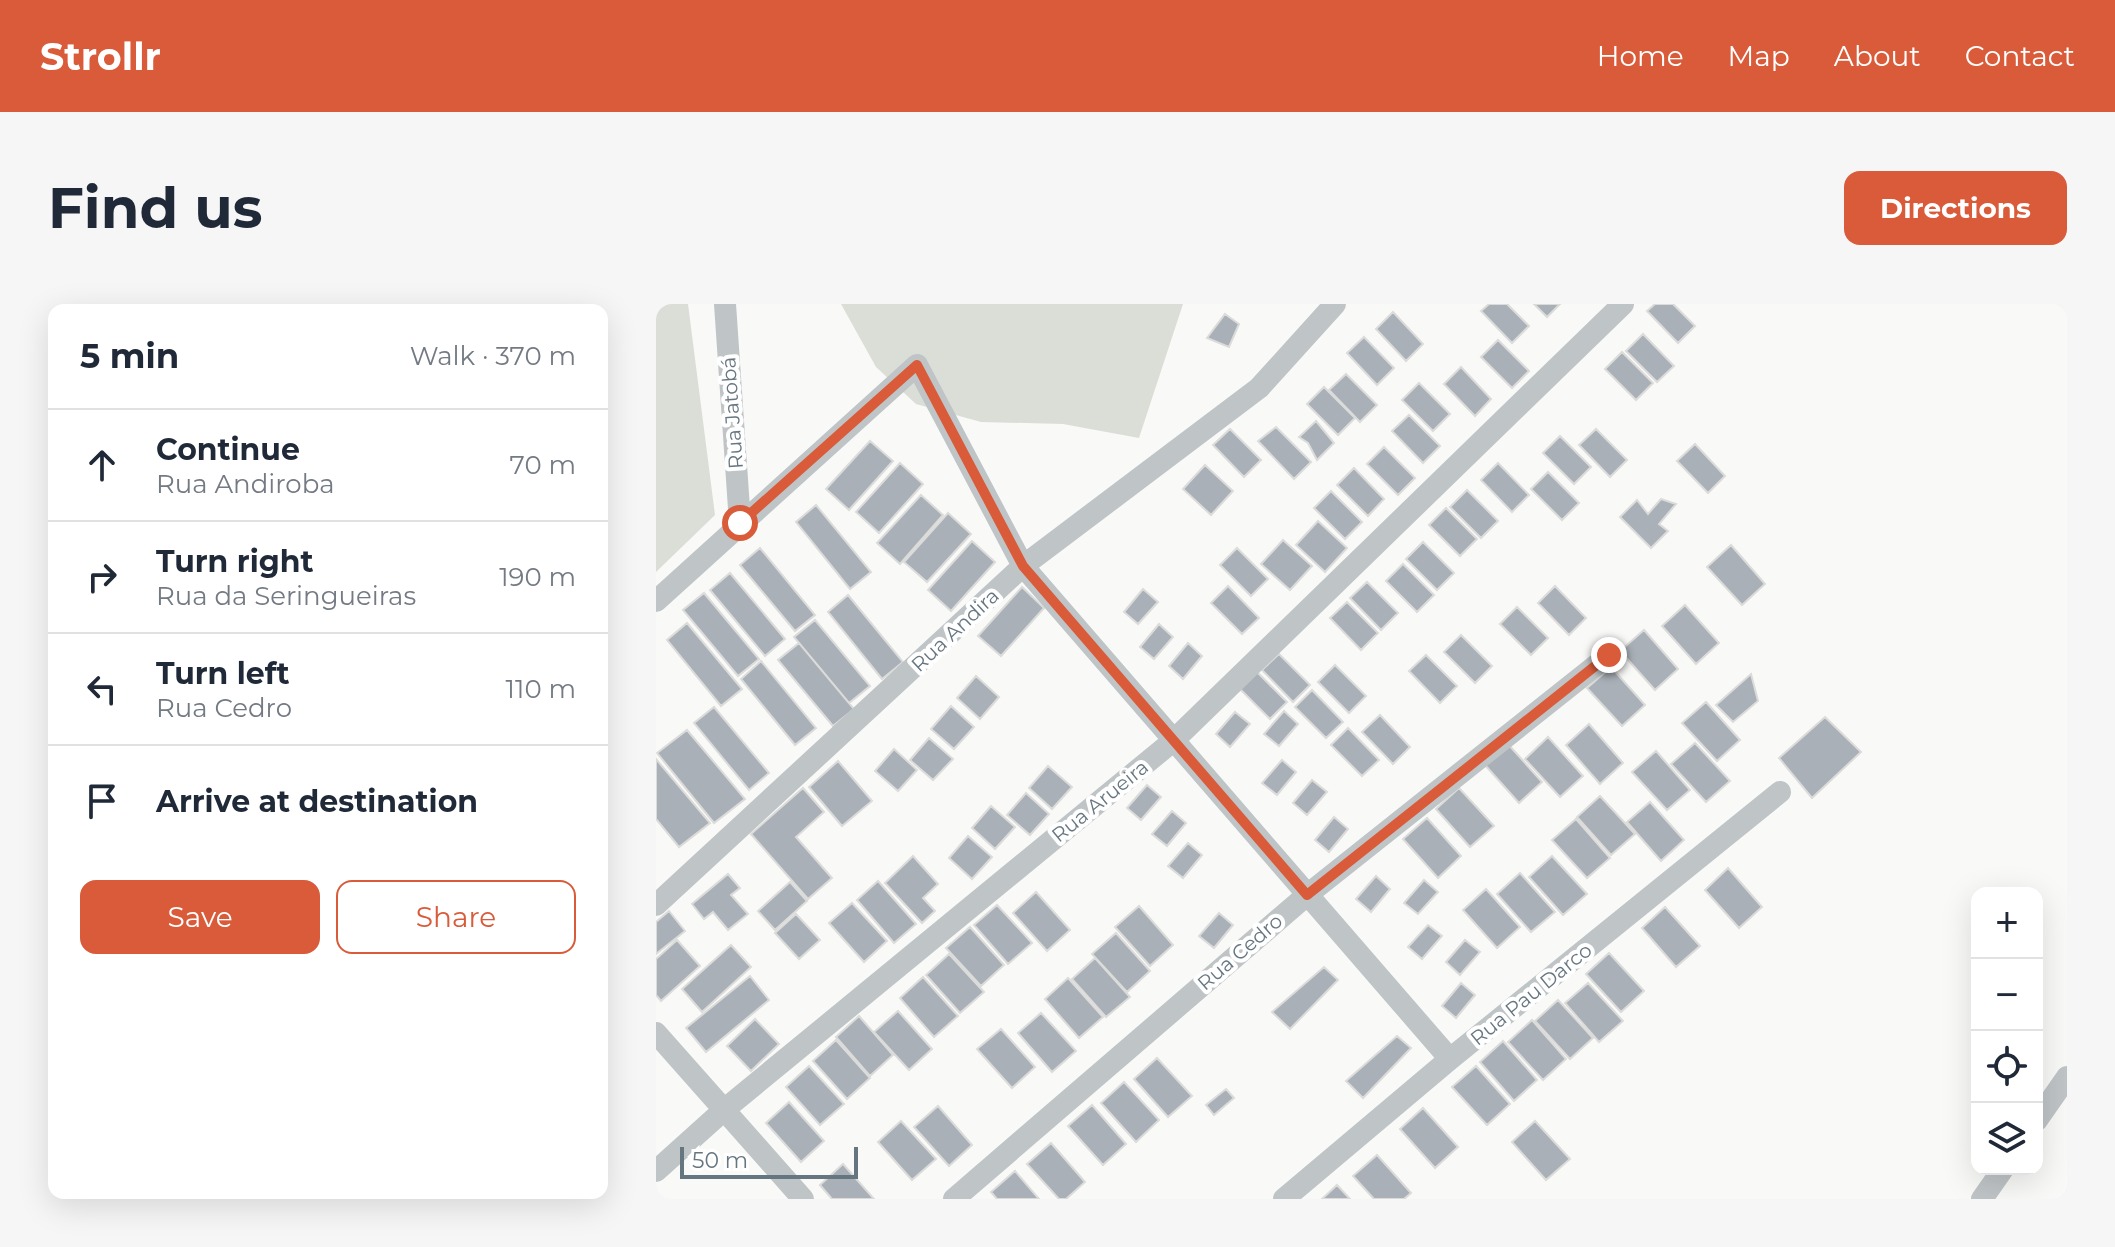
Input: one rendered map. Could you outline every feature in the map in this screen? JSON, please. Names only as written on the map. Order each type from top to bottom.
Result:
[{"type":"street","name":"Rua Jatobá","points":[[725,304],[740,523]]},
{"type":"street","name":"Rua Andira","points":[[656,905],[1023,566],[1259,388],[1335,304]]},
{"type":"street","name":"Rua Arueira","points":[[656,1171],[725,1109],[1173,741],[1623,304]]},
{"type":"street","points":[[656,601],[917,365],[1023,566],[1450,1059]]},
{"type":"street","name":"Rua Cedro","points":[[954,1199],[1307,895],[1609,655]]},
{"type":"street","name":"Rua Pau Darco","points":[[1284,1199],[1450,1059],[1780,792]]},
{"type":"street","points":[[656,1033],[803,1199]]},
{"type":"street","points":[[2043,1111],[2067,1077]]},
{"type":"street","points":[[1982,1199],[1999,1175]]},
{"type":"shaded area","points":[[656,304],[688,304],[715,515],[656,572]]},
{"type":"shaded area","points":[[841,304],[1183,304],[1139,438],[1063,424],[981,422],[916,404],[876,367]]},
{"type":"building","points":[[1489,304],[1507,304],[1529,326],[1512,343],[1481,311]]},
{"type":"building","points":[[1534,304],[1560,304],[1547,317]]},
{"type":"building","points":[[1655,304],[1673,304],[1695,326],[1678,343],[1647,311]]},
{"type":"building","points":[[1393,312],[1423,344],[1406,361],[1376,329]]},
{"type":"building","points":[[1225,314],[1239,324],[1229,347],[1207,338]]},
{"type":"building","points":[[1643,334],[1674,366],[1657,382],[1626,351]]},
{"type":"building","points":[[1364,337],[1394,368],[1377,385],[1347,353]]},
{"type":"building","points":[[1498,340],[1529,371],[1512,388],[1481,357]]},
{"type":"building","points":[[1622,352],[1653,383],[1636,400],[1605,369]]},
{"type":"building","points":[[1461,367],[1491,399],[1475,416],[1444,384]]},
{"type":"building","points":[[1346,374],[1377,405],[1360,422],[1329,390]]},
{"type":"building","points":[[1419,383],[1450,414],[1433,431],[1402,400]]},
{"type":"building","points":[[1324,387],[1355,418],[1338,435],[1307,404]]},
{"type":"building","points":[[1409,415],[1440,446],[1423,463],[1392,431]]},
{"type":"building","points":[[1316,421],[1334,443],[1317,460],[1308,443],[1299,437]]},
{"type":"building","points":[[1276,427],[1311,462],[1294,479],[1258,441]]},
{"type":"building","points":[[1230,429],[1261,460],[1244,477],[1213,445]]},
{"type":"building","points":[[1596,429],[1627,460],[1610,477],[1579,445]]},
{"type":"building","points":[[1560,436],[1591,467],[1574,484],[1543,453]]},
{"type":"building","points":[[870,441],[893,461],[849,510],[826,489]]},
{"type":"building","points":[[1695,444],[1725,476],[1708,493],[1677,461]]},
{"type":"building","points":[[1384,447],[1415,478],[1398,495],[1367,464]]},
{"type":"building","points":[[900,463],[923,484],[879,533],[856,512]]},
{"type":"building","points":[[1498,463],[1529,495],[1512,512],[1481,480]]},
{"type":"building","points":[[1205,465],[1233,491],[1211,515],[1183,489]]},
{"type":"building","points":[[1354,468],[1384,499],[1368,516],[1337,485]]},
{"type":"building","points":[[1548,472],[1579,503],[1562,520],[1531,489]]},
{"type":"building","points":[[1467,490],[1498,521],[1481,538],[1450,507]]},
{"type":"building","points":[[1331,491],[1362,522],[1345,539],[1314,508]]},
{"type":"building","points":[[921,495],[943,515],[900,564],[877,543]]},
{"type":"building","points":[[1661,499],[1676,504],[1659,524],[1668,531],[1651,548],[1620,517],[1637,500],[1648,514]]},
{"type":"building","points":[[816,505],[871,572],[850,589],[796,522]]},
{"type":"building","points":[[1446,508],[1477,539],[1460,556],[1429,525]]},
{"type":"building","points":[[948,513],[971,534],[927,582],[904,562]]},
{"type":"building","points":[[1318,521],[1347,548],[1325,572],[1296,545]]},
{"type":"building","points":[[1283,540],[1312,566],[1290,590],[1261,564]]},
{"type":"building","points":[[972,541],[995,562],[951,611],[928,590]]},
{"type":"building","points":[[1423,542],[1454,573],[1437,590],[1406,559]]},
{"type":"building","points":[[1731,545],[1765,584],[1742,605],[1707,567]]},
{"type":"building","points":[[760,548],[815,615],[795,631],[740,565]]},
{"type":"building","points":[[1237,548],[1268,579],[1251,596],[1220,565]]},
{"type":"building","points":[[1403,564],[1434,595],[1417,612],[1386,581]]},
{"type":"building","points":[[730,573],[785,639],[765,656],[710,590]]},
{"type":"building","points":[[1367,582],[1398,613],[1381,630],[1350,598]]},
{"type":"building","points":[[1228,586],[1259,618],[1242,634],[1211,603]]},
{"type":"building","points":[[1555,586],[1586,618],[1569,635],[1538,603]]},
{"type":"building","points":[[1022,587],[1044,608],[1001,656],[978,636]]},
{"type":"building","points":[[1143,589],[1158,602],[1138,624],[1124,612]]},
{"type":"building","points":[[704,593],[759,659],[738,676],[683,610]]},
{"type":"building","points":[[848,595],[903,662],[882,679],[828,612]]},
{"type":"building","points":[[1347,602],[1378,633],[1361,650],[1330,618]]},
{"type":"building","points":[[1685,605],[1719,643],[1696,664],[1662,626]]},
{"type":"building","points":[[1517,607],[1548,638],[1531,655],[1500,624]]},
{"type":"building","points":[[815,620],[870,686],[849,703],[794,637]]},
{"type":"building","points":[[687,623],[742,689],[721,706],[667,640]]},
{"type":"building","points":[[1159,624],[1173,637],[1154,659],[1140,647]]},
{"type":"building","points":[[1644,630],[1678,669],[1655,690],[1620,651]]},
{"type":"building","points":[[1461,635],[1492,666],[1475,683],[1444,652]]},
{"type":"building","points":[[799,643],[854,709],[833,726],[778,660]]},
{"type":"building","points":[[1188,643],[1202,656],[1183,679],[1169,666]]},
{"type":"building","points":[[1279,654],[1310,685],[1293,702],[1262,670]]},
{"type":"building","points":[[1426,655],[1457,686],[1440,703],[1409,671]]},
{"type":"building","points":[[761,661],[816,728],[795,745],[741,679]]},
{"type":"building","points":[[1335,665],[1366,696],[1349,713],[1318,682]]},
{"type":"building","points":[[1611,667],[1645,705],[1622,726],[1587,688]]},
{"type":"building","points":[[1256,671],[1287,702],[1270,719],[1239,688]]},
{"type":"building","points":[[1751,674],[1758,701],[1733,722],[1716,705]]},
{"type":"building","points":[[976,676],[999,697],[980,719],[957,698]]},
{"type":"building","points":[[1312,690],[1343,722],[1326,738],[1295,707]]},
{"type":"building","points":[[1706,702],[1740,740],[1717,761],[1682,723]]},
{"type":"building","points":[[951,706],[974,727],[954,749],[931,729]]},
{"type":"building","points":[[714,707],[769,773],[749,790],[694,723]]},
{"type":"building","points":[[1284,711],[1298,724],[1279,746],[1264,734]]},
{"type":"building","points":[[1235,712],[1250,724],[1230,747],[1216,734]]},
{"type":"building","points":[[1380,715],[1410,747],[1393,764],[1362,732]]},
{"type":"building","points":[[1825,717],[1861,752],[1812,798],[1779,758]]},
{"type":"building","points":[[1589,724],[1623,763],[1600,784],[1566,745]]},
{"type":"building","points":[[1348,728],[1379,760],[1362,776],[1331,745]]},
{"type":"building","points":[[687,730],[745,799],[714,823],[657,753]]},
{"type":"building","points":[[1548,737],[1583,776],[1560,797],[1525,759]]},
{"type":"building","points":[[929,738],[953,759],[933,780],[910,760]]},
{"type":"building","points":[[1695,743],[1730,781],[1706,802],[1671,764]]},
{"type":"building","points":[[1508,744],[1542,782],[1519,803],[1485,765]]},
{"type":"building","points":[[894,749],[917,770],[898,791],[875,771]]},
{"type":"building","points":[[1656,751],[1690,790],[1667,810],[1632,772]]},
{"type":"building","points":[[656,759],[710,823],[679,847],[656,819]]},
{"type":"building","points":[[1282,760],[1296,772],[1277,795],[1262,783]]},
{"type":"building","points":[[838,761],[872,801],[842,826],[809,787]]},
{"type":"building","points":[[1048,766],[1072,787],[1052,809],[1029,788]]},
{"type":"building","points":[[1312,780],[1327,792],[1307,815],[1293,803]]},
{"type":"building","points":[[1147,785],[1161,797],[1141,820],[1127,808]]},
{"type":"building","points":[[803,788],[824,812],[796,837],[832,878],[808,899],[751,834]]},
{"type":"building","points":[[1459,788],[1494,826],[1470,847],[1436,809]]},
{"type":"building","points":[[1026,793],[1049,814],[1030,835],[1007,815]]},
{"type":"building","points":[[1600,796],[1635,834],[1611,855],[1577,817]]},
{"type":"building","points":[[1650,802],[1684,840],[1661,861],[1627,822]]},
{"type":"building","points":[[991,806],[1015,827],[995,849],[972,828]]},
{"type":"building","points":[[1172,811],[1186,823],[1167,846],[1152,834]]},
{"type":"building","points":[[1334,817],[1348,829],[1329,852],[1315,840]]},
{"type":"building","points":[[1427,818],[1461,856],[1438,878],[1403,839]]},
{"type":"building","points":[[1576,819],[1610,858],[1587,878],[1552,840]]},
{"type":"building","points":[[968,836],[992,857],[972,879],[949,858]]},
{"type":"building","points":[[1188,843],[1202,855],[1183,878],[1168,866]]},
{"type":"building","points":[[913,856],[938,884],[923,898],[935,911],[922,923],[885,883]]},
{"type":"building","points":[[1552,856],[1587,894],[1563,915],[1529,877]]},
{"type":"building","points":[[1728,868],[1762,907],[1739,928],[1705,890]]},
{"type":"building","points":[[1520,873],[1555,912],[1531,932],[1497,894]]},
{"type":"building","points":[[728,874],[740,888],[731,895],[748,914],[728,930],[713,912],[704,919],[692,904]]},
{"type":"building","points":[[1376,876],[1390,889],[1371,912],[1356,899]]},
{"type":"building","points":[[1424,880],[1438,892],[1418,914],[1404,903]]},
{"type":"building","points":[[878,881],[916,924],[894,943],[857,900]]},
{"type":"building","points":[[790,882],[807,901],[775,930],[758,911]]},
{"type":"building","points":[[1486,889],[1520,927],[1497,948],[1463,910]]},
{"type":"building","points":[[1036,892],[1070,930],[1047,951],[1013,913]]},
{"type":"building","points":[[852,903],[887,941],[864,962],[829,923]]},
{"type":"building","points":[[997,905],[1032,943],[1008,964],[974,925]]},
{"type":"building","points":[[1139,906],[1173,945],[1150,966],[1115,927]]},
{"type":"building","points":[[1665,907],[1700,946],[1676,967],[1642,928]]},
{"type":"building","points":[[669,911],[685,931],[656,954],[656,922]]},
{"type":"building","points":[[1219,913],[1233,925],[1214,948],[1199,936]]},
{"type":"building","points":[[796,914],[820,940],[799,959],[775,933]]},
{"type":"building","points":[[1428,925],[1442,936],[1422,959],[1408,947]]},
{"type":"building","points":[[970,927],[1004,965],[981,986],[946,948]]},
{"type":"building","points":[[1116,933],[1150,971],[1127,992],[1092,954]]},
{"type":"building","points":[[677,940],[700,966],[661,1001],[656,995],[656,959]]},
{"type":"building","points":[[1465,940],[1480,952],[1460,975],[1446,962]]},
{"type":"building","points":[[731,945],[751,967],[702,1012],[682,989]]},
{"type":"building","points":[[1609,953],[1644,991],[1621,1012],[1586,974]]},
{"type":"building","points":[[949,954],[984,992],[960,1013],[926,975]]},
{"type":"building","points":[[1095,958],[1130,997],[1106,1017],[1072,979]]},
{"type":"building","points":[[1324,967],[1338,980],[1290,1029],[1272,1012]]},
{"type":"building","points":[[750,976],[769,1000],[706,1052],[686,1028]]},
{"type":"building","points":[[923,977],[958,1016],[934,1037],[900,998]]},
{"type":"building","points":[[1068,978],[1103,1017],[1079,1038],[1045,999]]},
{"type":"building","points":[[1461,983],[1475,995],[1456,1018],[1442,1006]]},
{"type":"building","points":[[1588,983],[1623,1021],[1599,1042],[1565,1003]]},
{"type":"building","points":[[1558,1000],[1593,1038],[1570,1059],[1535,1021]]},
{"type":"building","points":[[898,1011],[932,1049],[909,1070],[874,1032]]},
{"type":"building","points":[[1041,1013],[1076,1051],[1052,1072],[1018,1033]]},
{"type":"building","points":[[859,1016],[893,1055],[870,1076],[836,1037]]},
{"type":"building","points":[[755,1019],[779,1044],[751,1071],[727,1046]]},
{"type":"building","points":[[1532,1020],[1566,1059],[1543,1080],[1508,1042]]},
{"type":"building","points":[[1001,1029],[1035,1067],[1012,1088],[977,1049]]},
{"type":"building","points":[[1397,1036],[1411,1048],[1363,1098],[1346,1081]]},
{"type":"building","points":[[836,1040],[870,1078],[847,1099],[813,1061]]},
{"type":"building","points":[[1503,1041],[1537,1080],[1514,1101],[1480,1062]]},
{"type":"building","points":[[1157,1058],[1192,1096],[1168,1117],[1134,1079]]},
{"type":"building","points":[[809,1066],[844,1104],[820,1125],[786,1087]]},
{"type":"building","points":[[1476,1066],[1510,1104],[1487,1125],[1452,1087]]},
{"type":"building","points":[[1124,1082],[1159,1120],[1136,1142],[1101,1103]]},
{"type":"building","points":[[1226,1089],[1234,1098],[1214,1115],[1206,1105]]},
{"type":"building","points":[[789,1102],[824,1141],[801,1162],[766,1123]]},
{"type":"building","points":[[1092,1105],[1126,1144],[1103,1165],[1068,1126]]},
{"type":"building","points":[[938,1106],[972,1145],[949,1166],[914,1127]]},
{"type":"building","points":[[1423,1108],[1458,1147],[1435,1168],[1400,1129]]},
{"type":"building","points":[[901,1121],[936,1159],[912,1180],[878,1142]]},
{"type":"building","points":[[1535,1121],[1570,1159],[1546,1180],[1512,1142]]},
{"type":"building","points":[[1051,1143],[1085,1182],[1066,1199],[1059,1199],[1027,1164]]},
{"type":"building","points":[[1377,1155],[1411,1193],[1404,1199],[1374,1199],[1353,1176]]},
{"type":"building","points":[[843,1164],[874,1199],[832,1199],[820,1185]]},
{"type":"building","points":[[1015,1171],[1039,1199],[997,1199],[991,1192]]},
{"type":"building","points":[[1337,1185],[1350,1199],[1322,1199]]},
{"type":"route","points":[[740,523],[917,365],[1023,566],[1307,895],[1609,655]]}]
